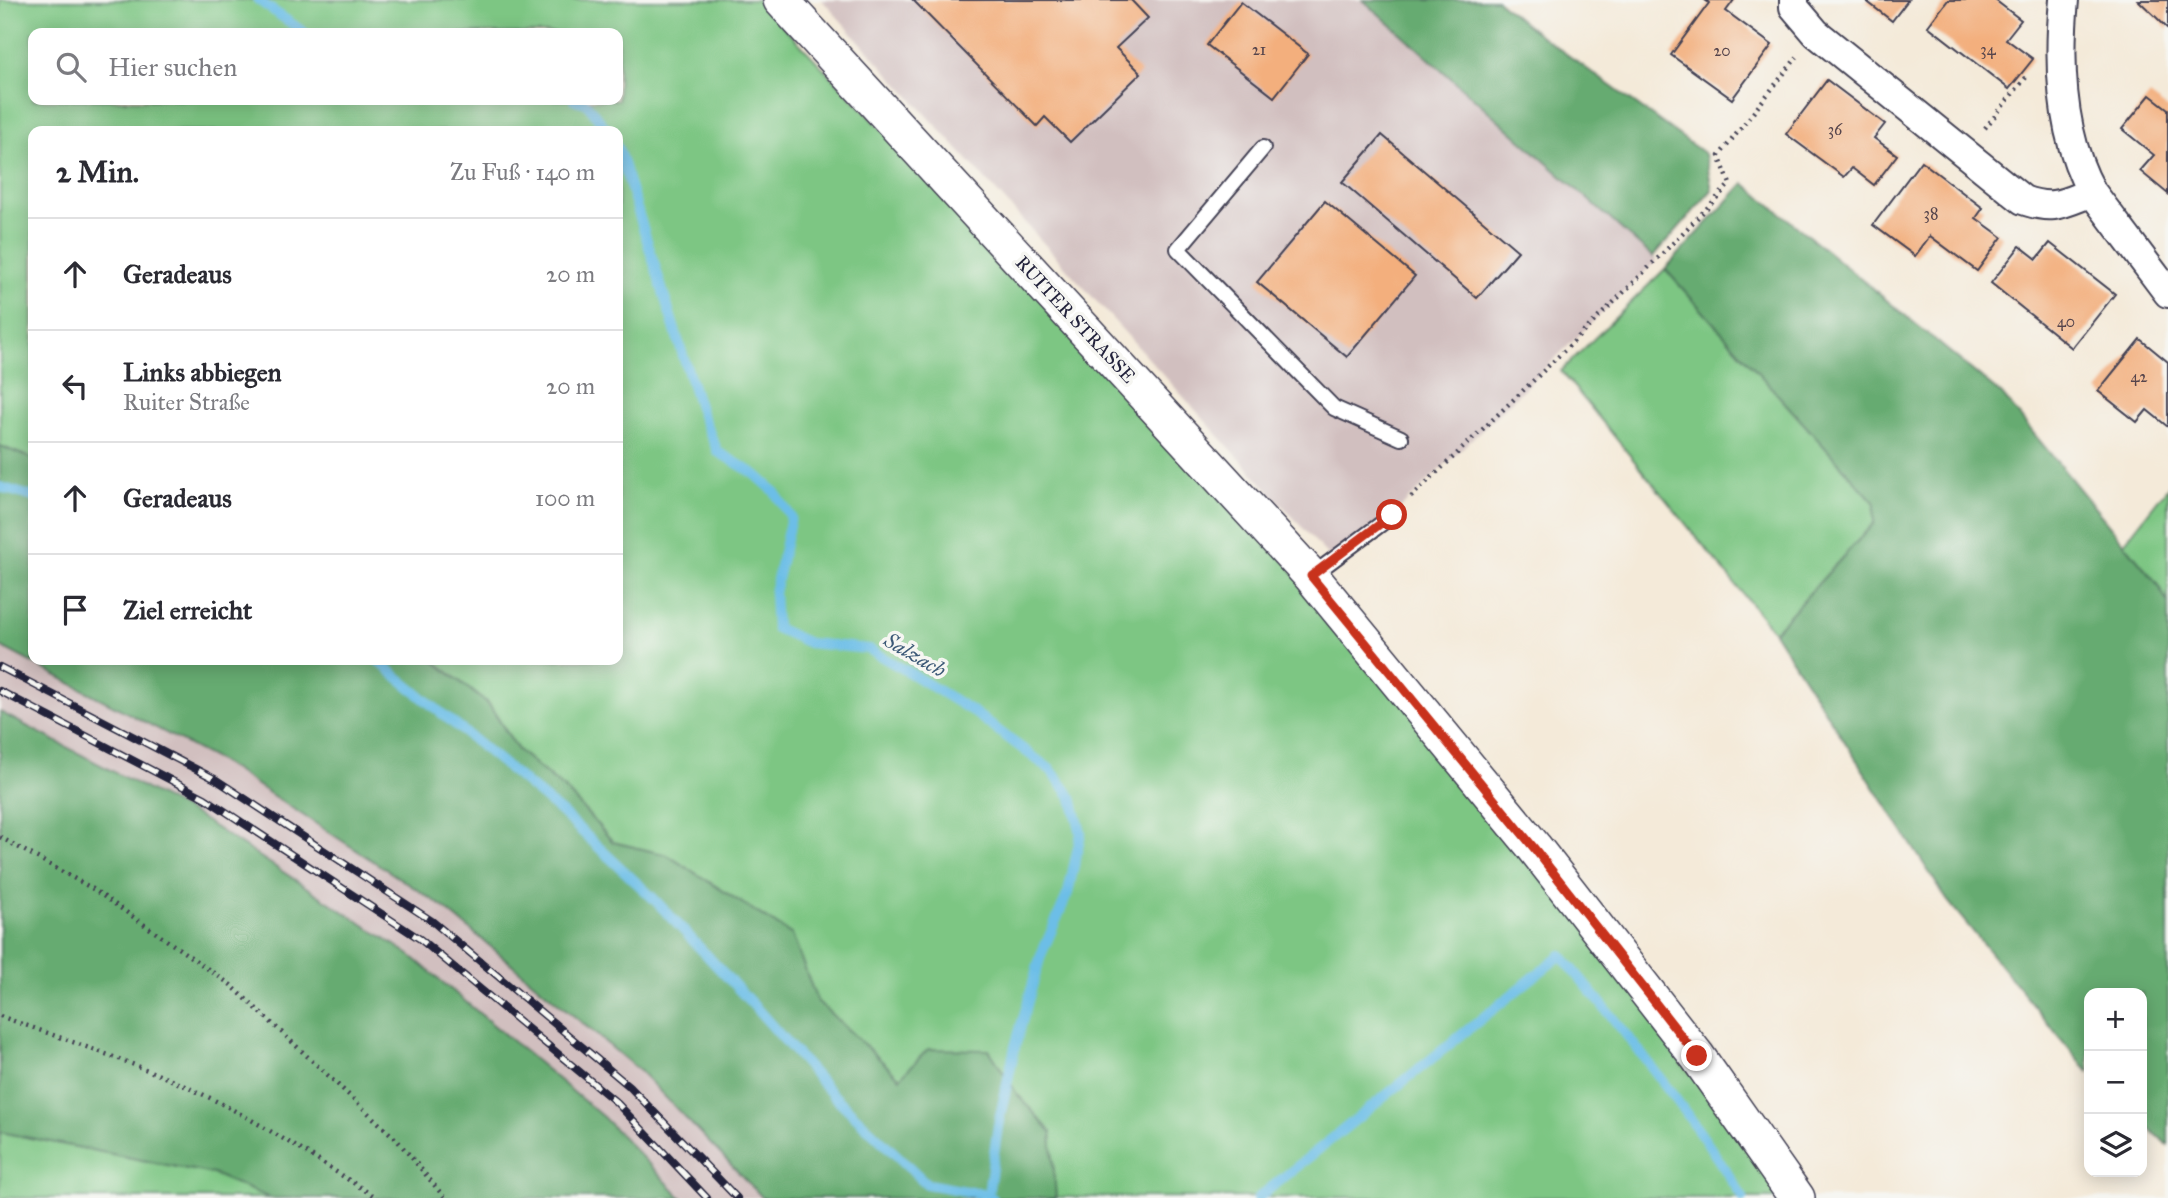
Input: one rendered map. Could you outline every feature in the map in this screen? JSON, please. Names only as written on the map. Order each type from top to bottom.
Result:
[{"type":"street","name":"RUITER STRASSE","points":[[781,0],[1311,576],[1534,848],[1663,1012],[1797,1198]]},
{"type":"street","points":[[1794,0],[1794,7],[1815,33],[2023,200],[2043,207],[2058,205],[2092,192]]},
{"type":"street","points":[[2064,0],[2061,35],[2063,98],[2082,174],[2092,192],[2168,293]]},
{"type":"lane","points":[[1264,148],[1178,249],[1335,408],[1401,438]]},
{"type":"lane","points":[[1311,576],[1392,515]]},
{"type":"path","points":[[1392,515],[1563,352],[1730,184],[1719,156],[1815,33]]},
{"type":"path","points":[[1965,154],[2061,35]]},
{"type":"path","points":[[0,837],[93,889],[231,985],[397,1140],[445,1198]]},
{"type":"path","points":[[0,1016],[145,1069],[220,1103],[377,1198]]},
{"type":"shaded area","points":[[822,0],[1363,0],[1657,260],[1393,515],[1333,561]]},
{"type":"shaded area","points":[[0,646],[28,661],[28,665],[36,665],[223,763],[442,906],[641,1072],[763,1198],[682,1198],[603,1117],[410,955],[196,815],[0,712]]},
{"type":"green space","points":[[0,0],[758,0],[1311,576],[1797,1198],[1055,1197],[1051,1132],[1017,1094],[989,1050],[900,1078],[817,1001],[792,935],[667,855],[613,842],[569,793],[518,750],[489,704],[439,665],[623,665],[623,126],[28,126],[28,457],[0,446]]},
{"type":"green space","points":[[1363,0],[1497,0],[1529,27],[1705,154],[1712,190],[1653,257]]},
{"type":"green space","points":[[1744,183],[2002,395],[2156,582],[2168,603],[2168,1145],[2147,1126],[2147,988],[2084,988],[2084,1067],[1947,900],[1774,632],[1874,523],[1875,503],[1665,269]]},
{"type":"green space","points":[[1665,269],[1875,503],[1874,523],[1774,632],[1561,371]]},
{"type":"green space","points":[[0,446],[28,457],[28,661],[0,646]]},
{"type":"green space","points":[[2168,487],[2168,603],[2156,582],[2124,543]]},
{"type":"green space","points":[[36,665],[439,665],[489,705],[518,750],[569,793],[613,842],[667,855],[792,935],[817,1001],[900,1078],[928,1049],[989,1050],[1017,1094],[1051,1132],[1056,1198],[763,1198],[641,1072],[442,906],[223,763]]},
{"type":"green space","points":[[0,712],[196,815],[410,955],[603,1117],[682,1198],[270,1198],[213,1174],[0,1132]]},
{"type":"green space","points":[[0,1132],[213,1174],[270,1198],[0,1198]]},
{"type":"building","points":[[913,0],[1131,0],[1148,18],[1116,48],[1141,73],[1070,142],[1045,117],[1037,126]]},
{"type":"building","points":[[1705,0],[1734,0],[1726,11],[1772,45],[1732,99],[1671,55],[1709,3]]},
{"type":"building","points":[[1865,0],[1908,0],[1892,21]]},
{"type":"building","points":[[1948,0],[1995,0],[2021,20],[2006,39],[2033,59],[2009,89],[1928,26]]},
{"type":"building","points":[[2138,0],[2168,0],[2168,29],[2157,18]]},
{"type":"building","points":[[1241,2],[1308,54],[1274,97],[1207,45]]},
{"type":"building","points":[[1827,80],[1885,124],[1874,138],[1897,155],[1874,185],[1852,168],[1844,177],[1786,134]]},
{"type":"building","points":[[2150,95],[2168,109],[2168,194],[2140,171],[2154,155],[2122,129]]},
{"type":"building","points":[[1382,135],[1518,251],[1477,298],[1342,182]]},
{"type":"building","points":[[1921,161],[1983,208],[1976,218],[2002,237],[1977,271],[1930,236],[1915,256],[1873,225]]},
{"type":"building","points":[[1325,201],[1415,276],[1347,357],[1257,282]]},
{"type":"building","points":[[2050,243],[2115,294],[2072,348],[1991,283],[2020,246],[2037,259]]},
{"type":"building","points":[[2140,339],[2168,362],[2168,427],[2147,410],[2137,422],[2098,391]]},
{"type":"waterway","name":"Salzach","points":[[258,0],[298,28]]},
{"type":"waterway","name":"Salzach","points":[[588,105],[604,126]]},
{"type":"waterway","name":"Salzach","points":[[623,164],[701,413],[718,452],[755,474],[774,491],[791,517],[774,593],[776,628],[809,643],[868,649],[905,670],[972,711],[1051,770],[1072,798],[1081,833],[1068,893],[1041,955],[1015,1047],[998,1126],[988,1195],[992,1198]]},
{"type":"waterway","points":[[0,487],[28,495]]},
{"type":"waterway","points":[[383,665],[561,812],[654,899],[832,1094],[927,1184],[988,1195]]},
{"type":"waterway","points":[[1258,1198],[1561,955],[1679,1104],[1743,1198]]},
{"type":"railway","points":[[0,667],[215,779],[432,921],[629,1086],[737,1198]]},
{"type":"railway","points":[[0,691],[205,798],[420,939],[616,1102],[707,1198]]},
{"type":"route","points":[[1392,515],[1311,576],[1534,848],[1697,1056]]}]
